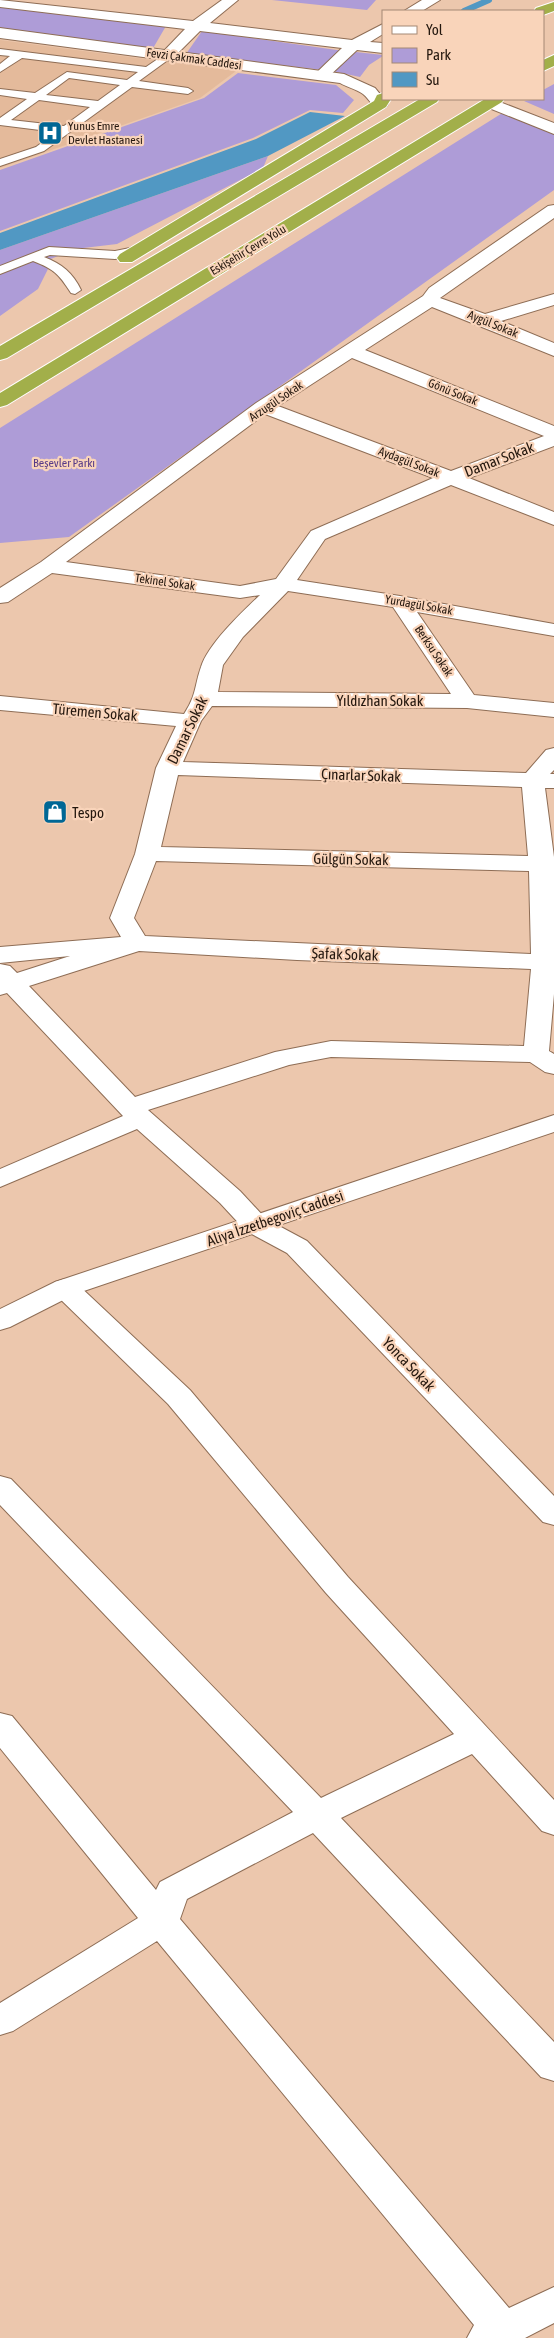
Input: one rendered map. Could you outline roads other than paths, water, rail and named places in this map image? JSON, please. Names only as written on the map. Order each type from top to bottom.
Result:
[{"type":"highway","points":[[0,354],[429,100]]},
{"type":"highway","points":[[108,270],[381,101]]},
{"type":"highway","name":"Eskişehir Çevre Yolu","points":[[0,401],[493,101]]},
{"type":"highway","points":[[0,337],[91,280]]},
{"type":"street","points":[[168,55],[198,25],[231,0]]},
{"type":"street","points":[[413,10],[433,0]]},
{"type":"street","points":[[0,3],[45,4],[352,46],[382,48]]},
{"type":"street","points":[[321,76],[352,46],[382,29]]},
{"type":"street","name":"Fevzi Çakmak Caddesi","points":[[0,33],[344,79],[358,85],[381,101]]},
{"type":"street","points":[[493,101],[554,129]]},
{"type":"street","name":"Arzugül Sokak","points":[[0,596],[48,566],[263,407],[430,300],[435,292],[552,215]]},
{"type":"street","points":[[484,320],[554,299]]},
{"type":"street","name":"Aygül Sokak","points":[[430,300],[484,320],[554,350]]},
{"type":"street","name":"Gönü Sokak","points":[[352,351],[554,433]]},
{"type":"street","name":"Aydagül Sokak","points":[[263,407],[554,519]]},
{"type":"street","name":"Damar Sokak","points":[[137,943],[122,918],[147,854],[168,768],[190,722],[205,699],[212,665],[235,632],[283,584],[318,535],[451,478],[554,439]]},
{"type":"street","name":"Tekinel Sokak","points":[[48,566],[240,592],[283,584]]},
{"type":"street","name":"Yurdagül Sokak","points":[[283,584],[400,602],[554,630]]},
{"type":"street","name":"Berksu Sokak","points":[[400,602],[467,701]]},
{"type":"street","name":"Yıldızhan Sokak","points":[[205,699],[467,701],[554,710]]},
{"type":"street","name":"Türemen Sokak","points":[[0,704],[190,722]]},
{"type":"street","points":[[0,1179],[136,1112],[284,1058],[330,1050],[545,1060],[549,962],[543,781],[554,755]]},
{"type":"street","name":"Çınarlar Sokak","points":[[168,768],[543,781]]},
{"type":"street","name":"Gülgün Sokak","points":[[147,854],[547,864]]},
{"type":"street","points":[[0,955],[137,943]]},
{"type":"street","points":[[3,980],[137,943]]},
{"type":"street","name":"Şafak Sokak","points":[[137,943],[549,962]]},
{"type":"street","name":"Yonca Sokak","points":[[3,980],[136,1112],[230,1197],[256,1225],[297,1247],[554,1515]]},
{"type":"street","name":"Aliya İzzetbegoviç Caddesi","points":[[0,1321],[65,1288],[554,1123]]},
{"type":"street","points":[[65,1288],[179,1397],[337,1585],[554,1822]]},
{"type":"street","points":[[0,1486],[317,1815],[554,2066]]},
{"type":"street","points":[[0,1725],[495,2334],[554,2304]]},
{"type":"street","points":[[0,2021],[161,1921],[173,1891],[317,1815],[476,1737]]},
{"type":"lane","points":[[0,52],[148,70]]},
{"type":"lane","points":[[0,69],[20,54]]},
{"type":"lane","points":[[0,163],[40,149],[168,55]]},
{"type":"lane","points":[[0,122],[67,75],[188,91]]},
{"type":"lane","points":[[2,92],[100,105]]},
{"type":"lane","points":[[0,122],[66,130]]},
{"type":"lane","points":[[0,270],[49,251],[116,255],[140,250]]},
{"type":"lane","points":[[33,257],[56,265],[66,273],[75,290]]},
{"type":"water","points":[[310,112],[345,116],[268,156],[0,250],[0,233],[256,139]]},
{"type":"waterway","points":[[466,10],[489,0]]},
{"type":"place","name":"Yunus Emre Devlet Hastanesi","points":[[50,133]]},
{"type":"place","name":"Tespo","points":[[55,812]]},
{"type":"park label","name":"Beşevler Parkı","points":[[64,463]]}]
